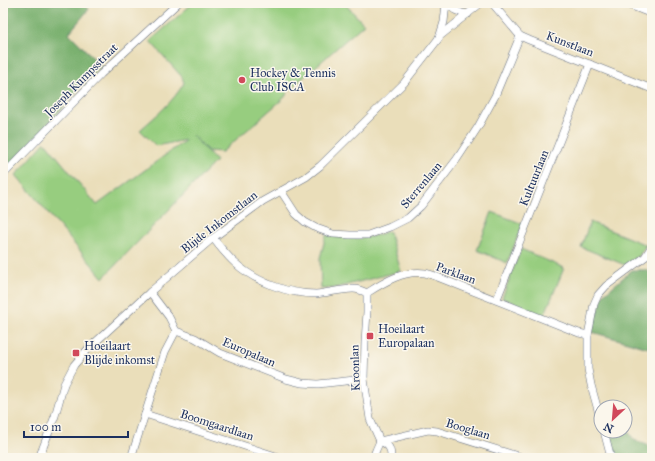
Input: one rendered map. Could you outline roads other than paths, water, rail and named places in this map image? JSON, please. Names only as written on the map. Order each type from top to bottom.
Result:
[{"type":"street","name":"Joseph Kumpsstraat","points":[[3,175],[110,65],[178,3]]},
{"type":"street","points":[[446,3],[454,10],[468,14]]},
{"type":"street","name":"Blijde Inkomstlaan","points":[[39,458],[55,416],[64,384],[74,366],[93,344],[150,292],[213,238],[263,201],[306,177],[320,166],[404,83],[439,38],[444,22],[446,3]]},
{"type":"street","points":[[439,38],[481,3]]},
{"type":"street","name":"Kunstlaan","points":[[492,3],[520,36],[652,89]]},
{"type":"street","points":[[624,3],[652,14]]},
{"type":"street","name":"Sterrenlaan","points":[[281,192],[296,214],[305,222],[333,234],[368,234],[390,227],[408,218],[421,206],[457,159],[478,127],[495,96],[520,36]]},
{"type":"street","name":"Kultuurlaan","points":[[497,300],[590,64]]},
{"type":"street","points":[[213,238],[224,252],[248,273],[282,289],[317,294],[353,289],[367,293]]},
{"type":"street","points":[[595,399],[588,369],[588,335],[594,304],[598,295],[606,286],[648,257],[652,246]]},
{"type":"street","name":"Parklaan","points":[[367,293],[384,282],[399,276],[424,273],[579,333],[588,335]]},
{"type":"street","points":[[131,458],[165,352],[176,331],[169,317],[150,292]]},
{"type":"street","name":"Kroonlan","points":[[367,293],[364,379],[370,419],[380,441],[387,444],[390,449],[391,458]]},
{"type":"street","name":"Europalaan","points":[[176,331],[195,338],[220,353],[286,379],[302,383],[318,384],[364,379]]},
{"type":"street","name":"Boomgaardlaan","points":[[145,414],[282,458]]},
{"type":"street","name":"Booglaan","points":[[380,441],[428,430],[437,431],[524,458]]},
{"type":"street","points":[[606,439],[611,458]]},
{"type":"street","points":[[373,458],[380,441]]},
{"type":"place","name":"Hockey & Tennis Club ISCA","points":[[242,80]]},
{"type":"place","name":"Hoeilaart Europalaan","points":[[370,336]]},
{"type":"place","name":"Hoeilaart Blijde inkomst","points":[[76,353]]}]
